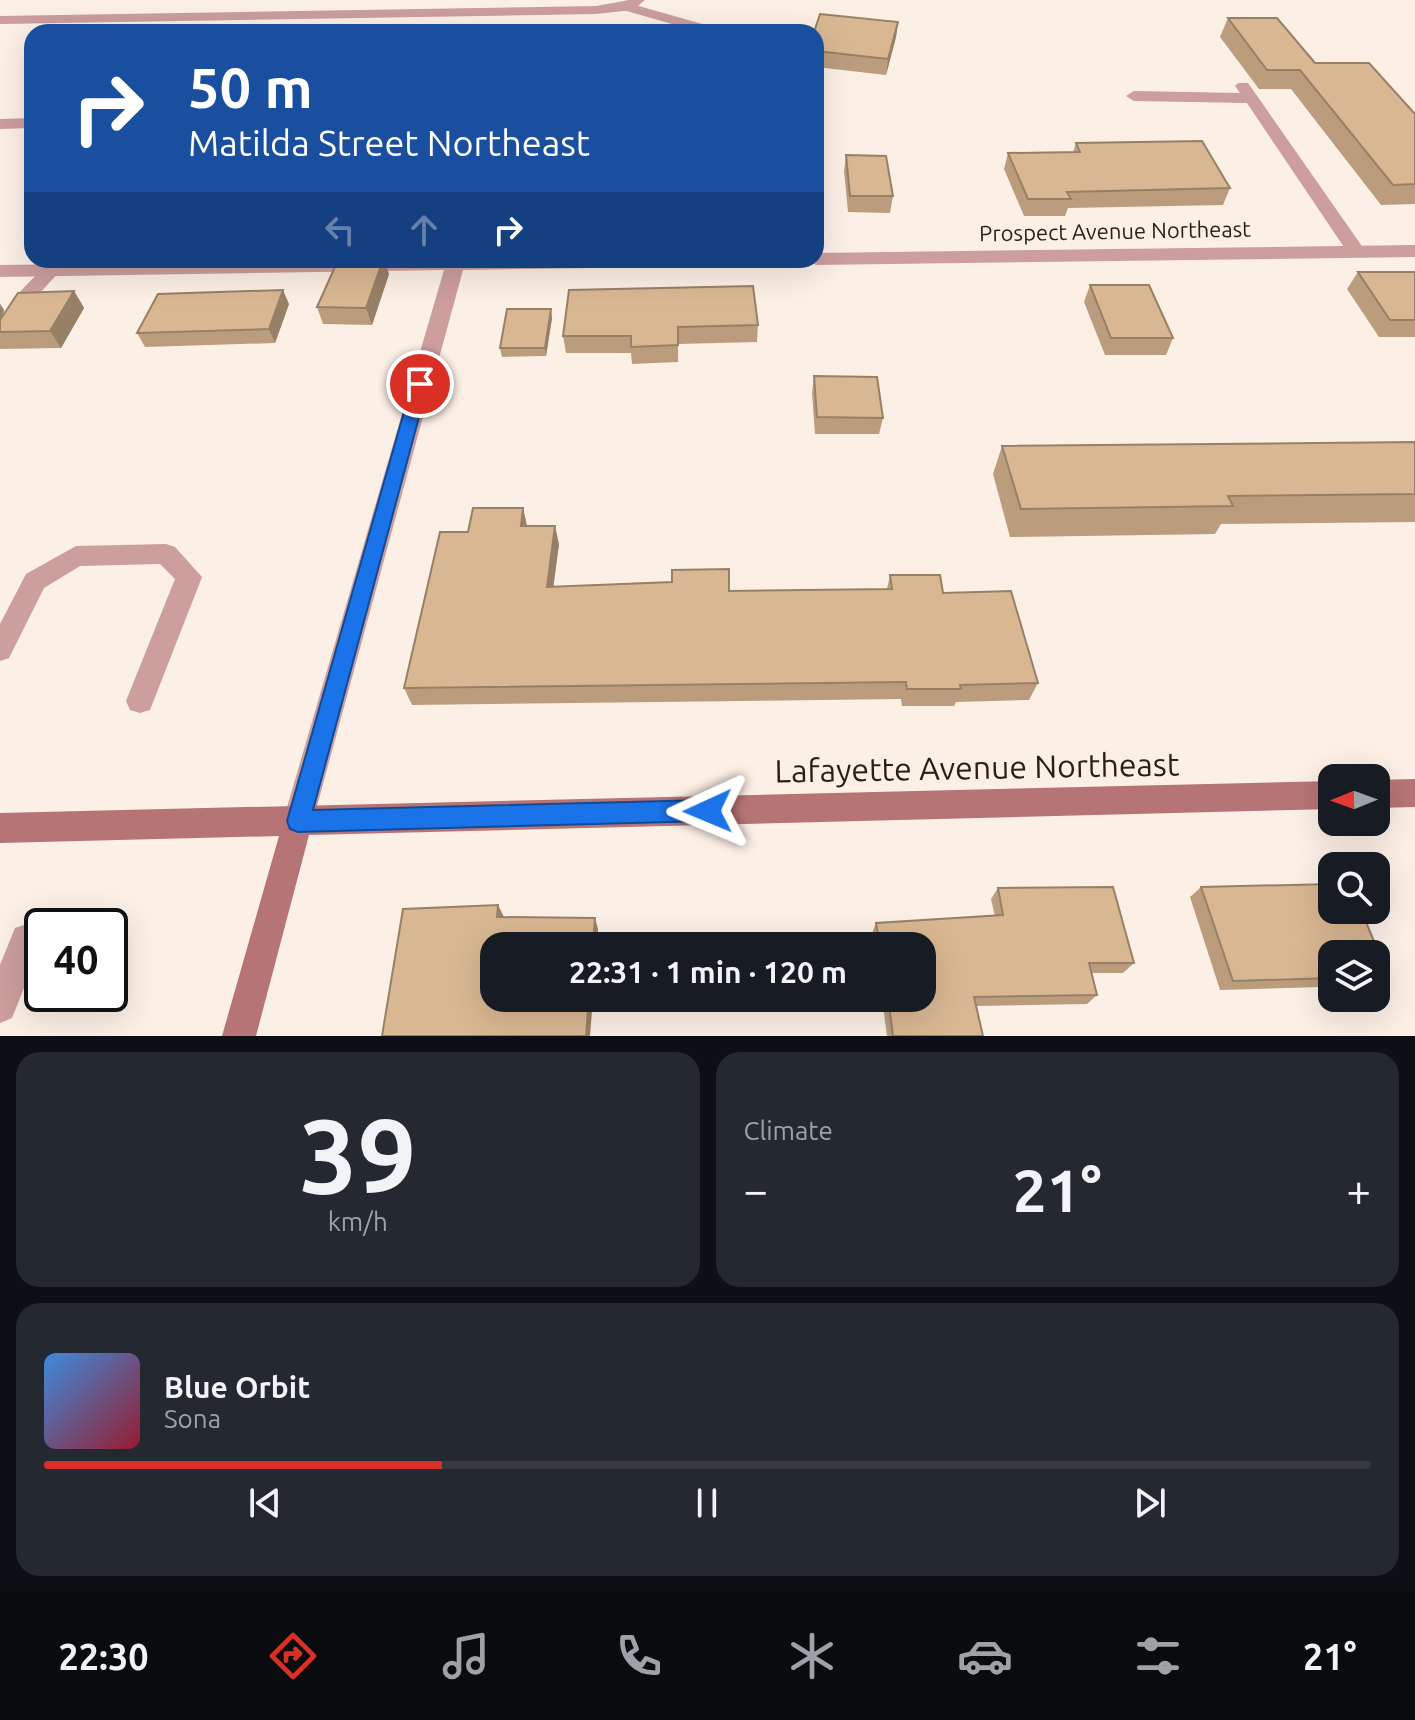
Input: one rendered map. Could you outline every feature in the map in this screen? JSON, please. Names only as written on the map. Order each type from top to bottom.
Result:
[{"type":"street","points":[[216,17],[228,0]]},
{"type":"street","points":[[0,20],[216,17],[633,4],[692,24]]},
{"type":"street","points":[[1134,96],[1247,92],[1357,252]]},
{"type":"street","points":[[0,124],[24,123]]},
{"type":"street","name":"Prospect Avenue Northeast","points":[[824,259],[1415,251]]},
{"type":"street","points":[[0,271],[186,268]]},
{"type":"street","points":[[239,1036],[453,268]]},
{"type":"street","points":[[0,334],[21,302],[51,271]]},
{"type":"street","points":[[0,650],[35,581],[76,556],[166,554],[189,577],[140,701]]},
{"type":"street","points":[[1390,794],[1415,793]]},
{"type":"street","name":"Lafayette Avenue Northeast","points":[[0,828],[1318,795]]},
{"type":"street","points":[[0,1006],[24,947]]},
{"type":"building","points":[[820,14],[898,22],[888,59],[824,52],[824,24],[817,24]]},
{"type":"building","points":[[1228,18],[1277,18],[1315,63],[1369,63],[1415,114],[1415,184],[1393,185],[1300,70],[1267,70]]},
{"type":"building","points":[[1202,141],[1230,188],[1067,192],[1071,199],[1028,199],[1008,153],[1080,152],[1076,143]]},
{"type":"building","points":[[846,155],[886,156],[893,196],[850,196]]},
{"type":"building","points":[[334,268],[380,268],[366,308],[317,307]]},
{"type":"building","points":[[1358,272],[1415,272],[1415,320],[1390,320]]},
{"type":"building","points":[[1090,285],[1149,285],[1173,338],[1111,338]]},
{"type":"building","points":[[753,286],[758,325],[678,327],[678,345],[631,347],[631,336],[563,336],[569,290]]},
{"type":"building","points":[[283,290],[269,329],[137,333],[158,294]]},
{"type":"building","points":[[74,291],[50,331],[0,332],[0,320],[18,293]]},
{"type":"building","points":[[507,309],[551,309],[545,348],[500,348]]},
{"type":"building","points":[[814,376],[877,377],[883,418],[817,417]]},
{"type":"building","points":[[1415,442],[1415,494],[1228,496],[1233,506],[1021,509],[1002,446]]},
{"type":"building","points":[[473,508],[523,508],[521,526],[555,526],[547,587],[672,582],[672,570],[729,569],[729,591],[892,589],[890,575],[940,575],[943,593],[1011,591],[1038,683],[960,685],[961,689],[907,689],[906,682],[404,688],[440,532],[468,532]]},
{"type":"building","points":[[1318,884],[1318,924],[1367,924],[1374,940],[1318,940],[1318,978],[1233,981],[1201,887]]},
{"type":"building","points":[[1113,887],[1134,963],[1089,963],[1097,995],[974,997],[983,1036],[893,1036],[890,1012],[936,1012],[936,932],[878,932],[876,923],[1003,915],[998,888]]},
{"type":"building","points":[[498,905],[497,917],[595,918],[594,932],[480,932],[480,1012],[588,1012],[586,1036],[382,1036],[403,909]]},
{"type":"route","points":[[420,384],[298,821],[708,811]]}]
